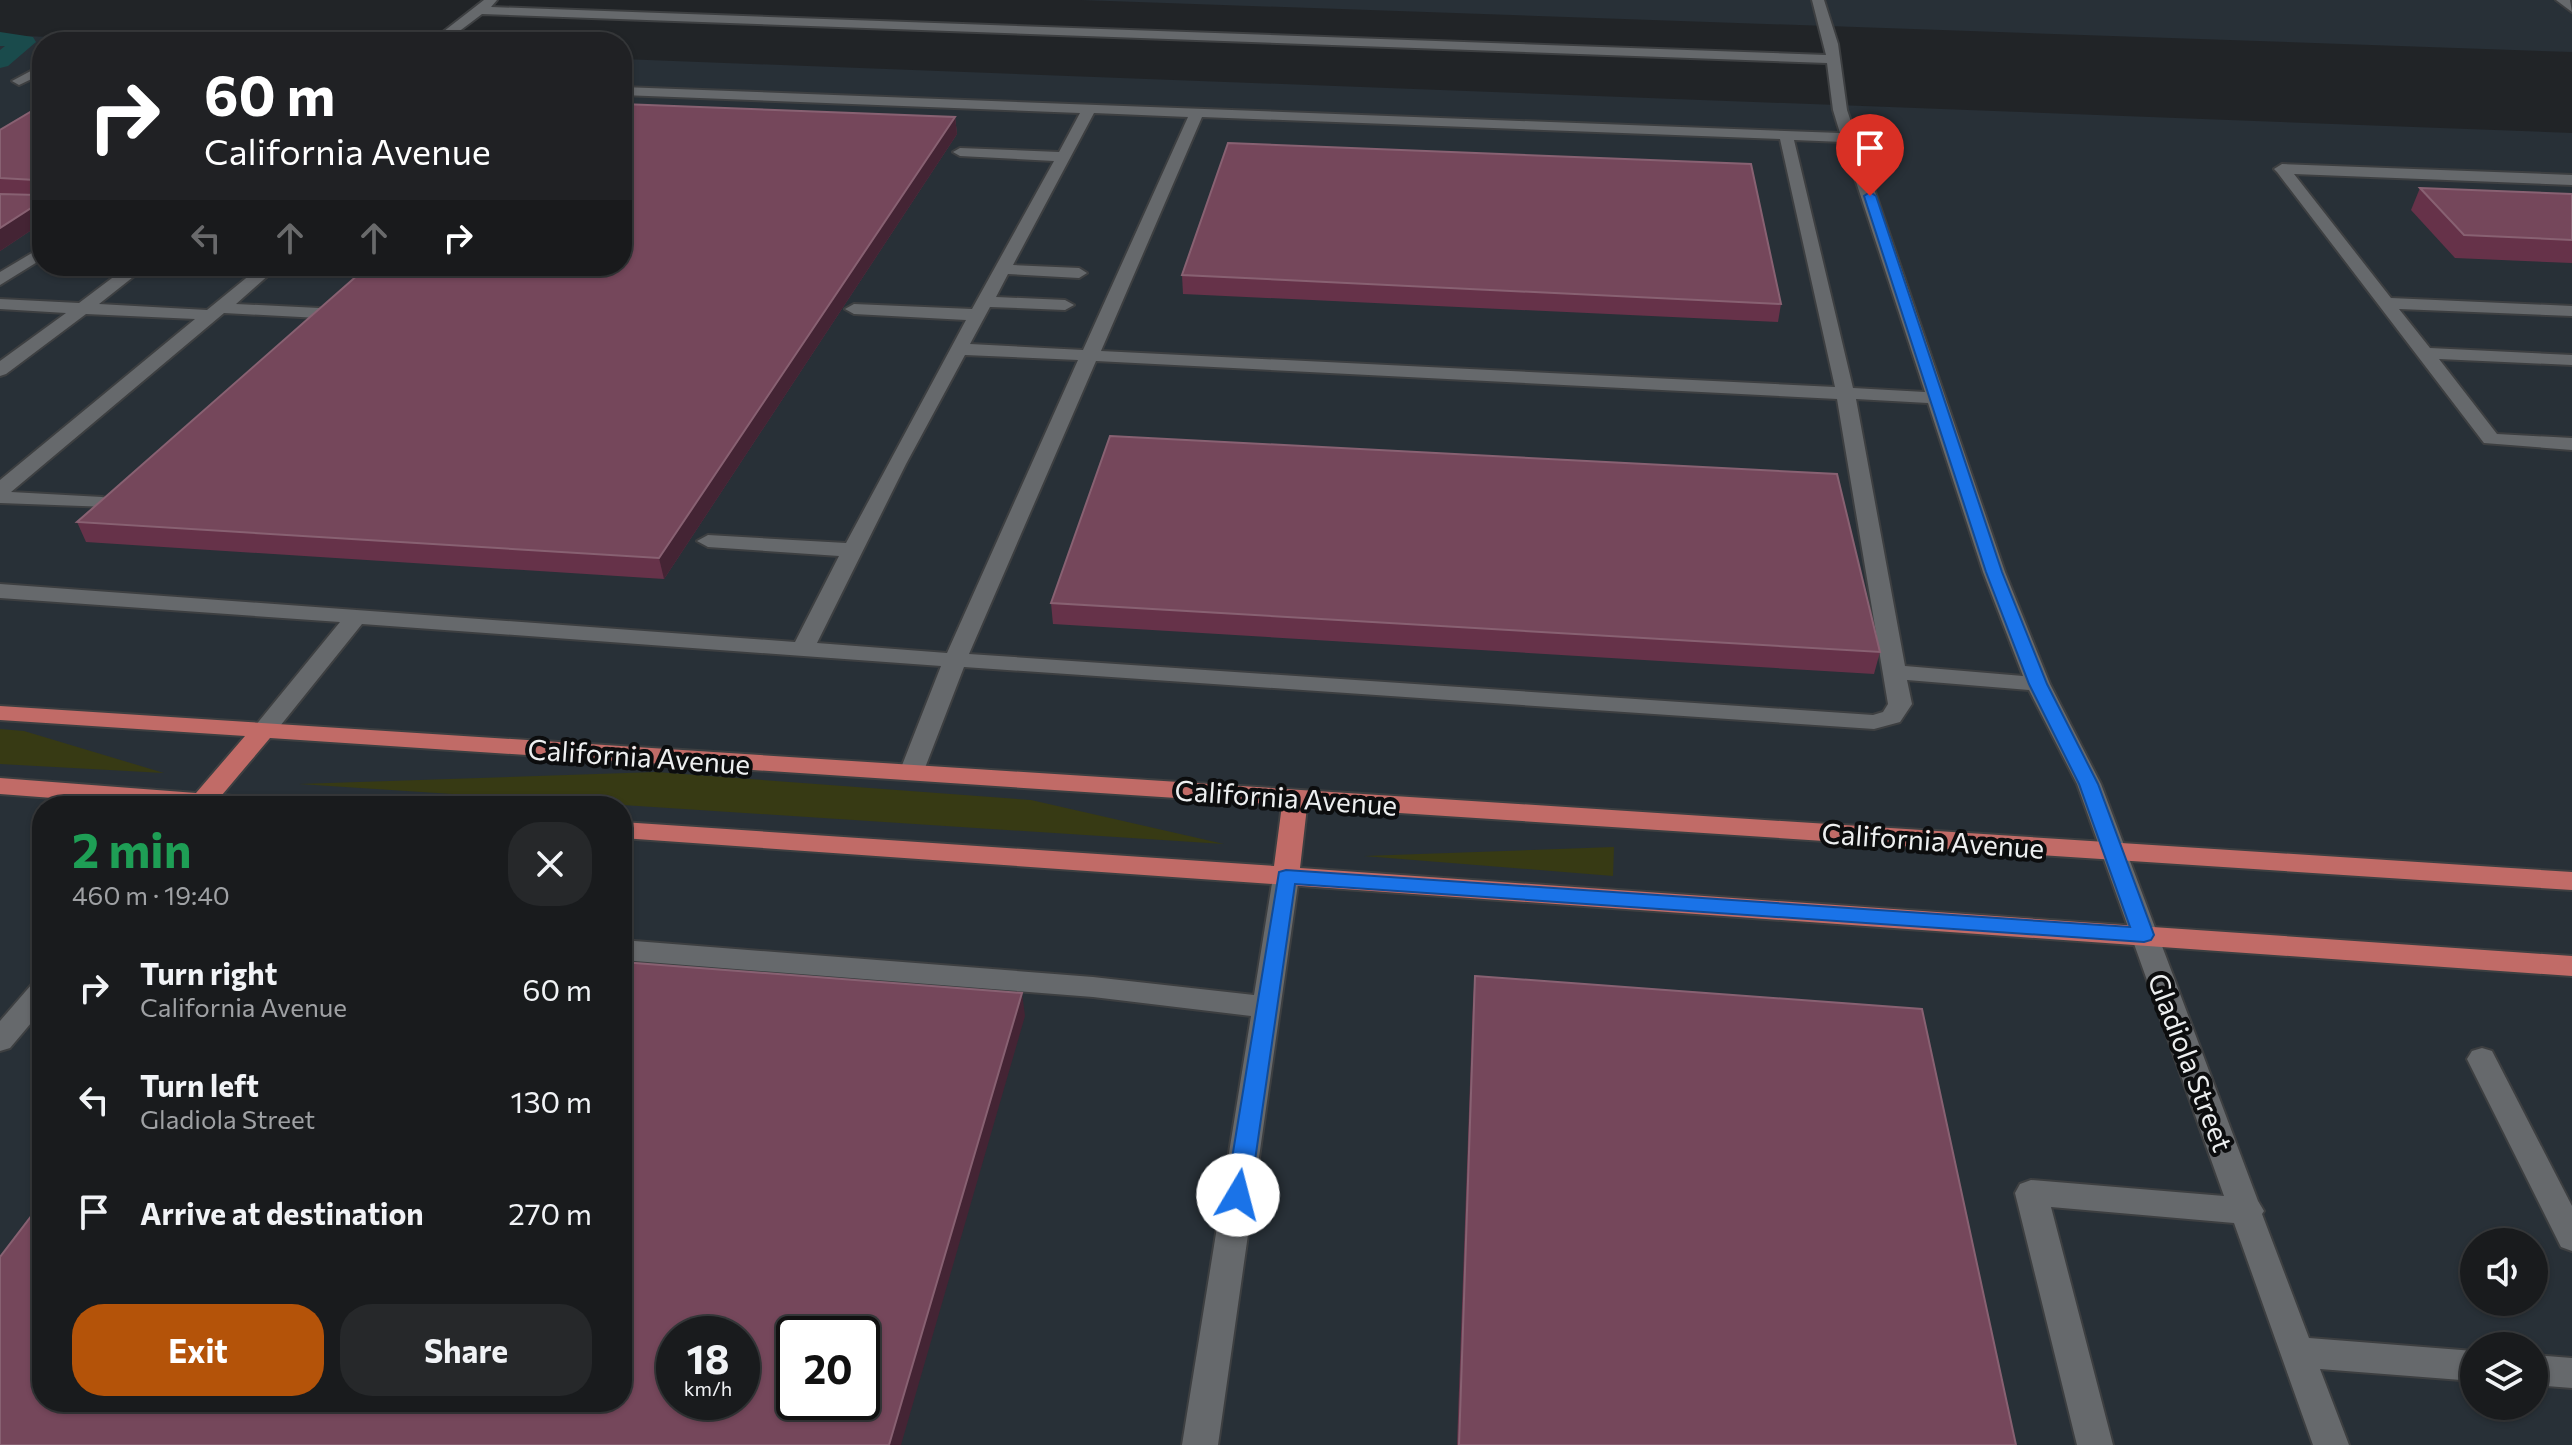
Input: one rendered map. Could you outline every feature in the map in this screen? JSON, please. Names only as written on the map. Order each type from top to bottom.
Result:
[{"type":"main road","name":"California Avenue","points":[[0,713],[2572,881]]},
{"type":"main road","points":[[207,796],[263,731]]},
{"type":"main road","points":[[0,786],[111,796]]},
{"type":"main road","points":[[1286,877],[1296,797]]},
{"type":"main road","points":[[632,831],[2572,966]]},
{"type":"street","points":[[450,32],[493,0]]},
{"type":"street","name":"Gladiola Street","points":[[1818,0],[1833,59],[1840,110],[1994,572],[2038,684],[2089,784],[2111,852],[2248,1211],[2331,1445]]},
{"type":"street","points":[[2562,0],[2572,8]]},
{"type":"street","points":[[480,10],[1833,59]]},
{"type":"street","points":[[19,81],[32,74]]},
{"type":"street","points":[[632,91],[1850,138]]},
{"type":"street","points":[[804,647],[852,550],[1089,110]]},
{"type":"street","points":[[911,773],[955,660],[1196,114]]},
{"type":"street","points":[[0,591],[1874,722],[1892,717],[1900,704],[1845,392],[1786,135]]},
{"type":"street","points":[[960,152],[1063,157]]},
{"type":"street","points":[[2572,180],[2282,169],[2491,439],[2572,444]]},
{"type":"street","points":[[0,280],[32,259]]},
{"type":"street","points":[[1003,269],[1079,273]]},
{"type":"street","points":[[3,366],[125,276]]},
{"type":"street","points":[[0,490],[259,276]]},
{"type":"street","points":[[2385,303],[2565,311],[2572,326]]},
{"type":"street","points":[[0,304],[319,313]]},
{"type":"street","points":[[854,309],[982,309],[1065,305]]},
{"type":"street","points":[[960,349],[1938,398]]},
{"type":"street","points":[[2424,353],[2572,360]]},
{"type":"street","points":[[0,497],[102,503]]},
{"type":"street","points":[[708,541],[852,550]]},
{"type":"street","points":[[263,731],[357,616]]},
{"type":"street","points":[[1894,672],[2038,684]]},
{"type":"street","points":[[1200,1445],[1286,877]]},
{"type":"street","points":[[632,951],[1093,987],[1266,1007]]},
{"type":"street","points":[[0,1040],[32,1003]]},
{"type":"street","points":[[2482,1059],[2572,1238]]},
{"type":"street","points":[[2095,1445],[2031,1193],[2248,1211]]},
{"type":"street","points":[[2296,1352],[2460,1365]]},
{"type":"street","points":[[2548,1371],[2572,1373]]},
{"type":"shaded area","points":[[1081,0],[2572,0],[2572,52]]},
{"type":"shaded area","points":[[0,35],[32,36],[32,276],[632,276],[632,59],[2572,133],[2572,1445],[0,1445]]},
{"type":"green space","points":[[0,729],[24,731],[164,773],[0,764]]},
{"type":"green space","points":[[656,772],[1031,800],[1224,844],[632,806],[632,796],[484,796],[299,784]]},
{"type":"green space","points":[[1614,847],[1613,876],[1364,856]]},
{"type":"building","points":[[632,104],[955,117],[659,558],[77,522],[357,276],[632,276]]},
{"type":"building","points":[[32,111],[32,180],[0,178],[0,130]]},
{"type":"building","points":[[1228,143],[1751,164],[1781,304],[1182,275]]},
{"type":"building","points":[[2420,188],[2572,194],[2572,240],[2464,235]]},
{"type":"building","points":[[0,194],[32,195],[32,207],[0,228]]},
{"type":"building","points":[[1110,436],[1837,474],[1880,652],[1051,603]]},
{"type":"building","points":[[632,963],[1022,993],[889,1445],[0,1445],[0,1257],[32,1215],[32,1412],[632,1412]]},
{"type":"building","points":[[1475,976],[1922,1009],[2016,1445],[1459,1445]]},
{"type":"waterway","points":[[0,39],[25,42],[0,61]]},
{"type":"route","points":[[1238,1195],[1286,877],[2144,935],[2111,852],[2089,784],[2038,684],[1994,572],[1870,196]]}]
